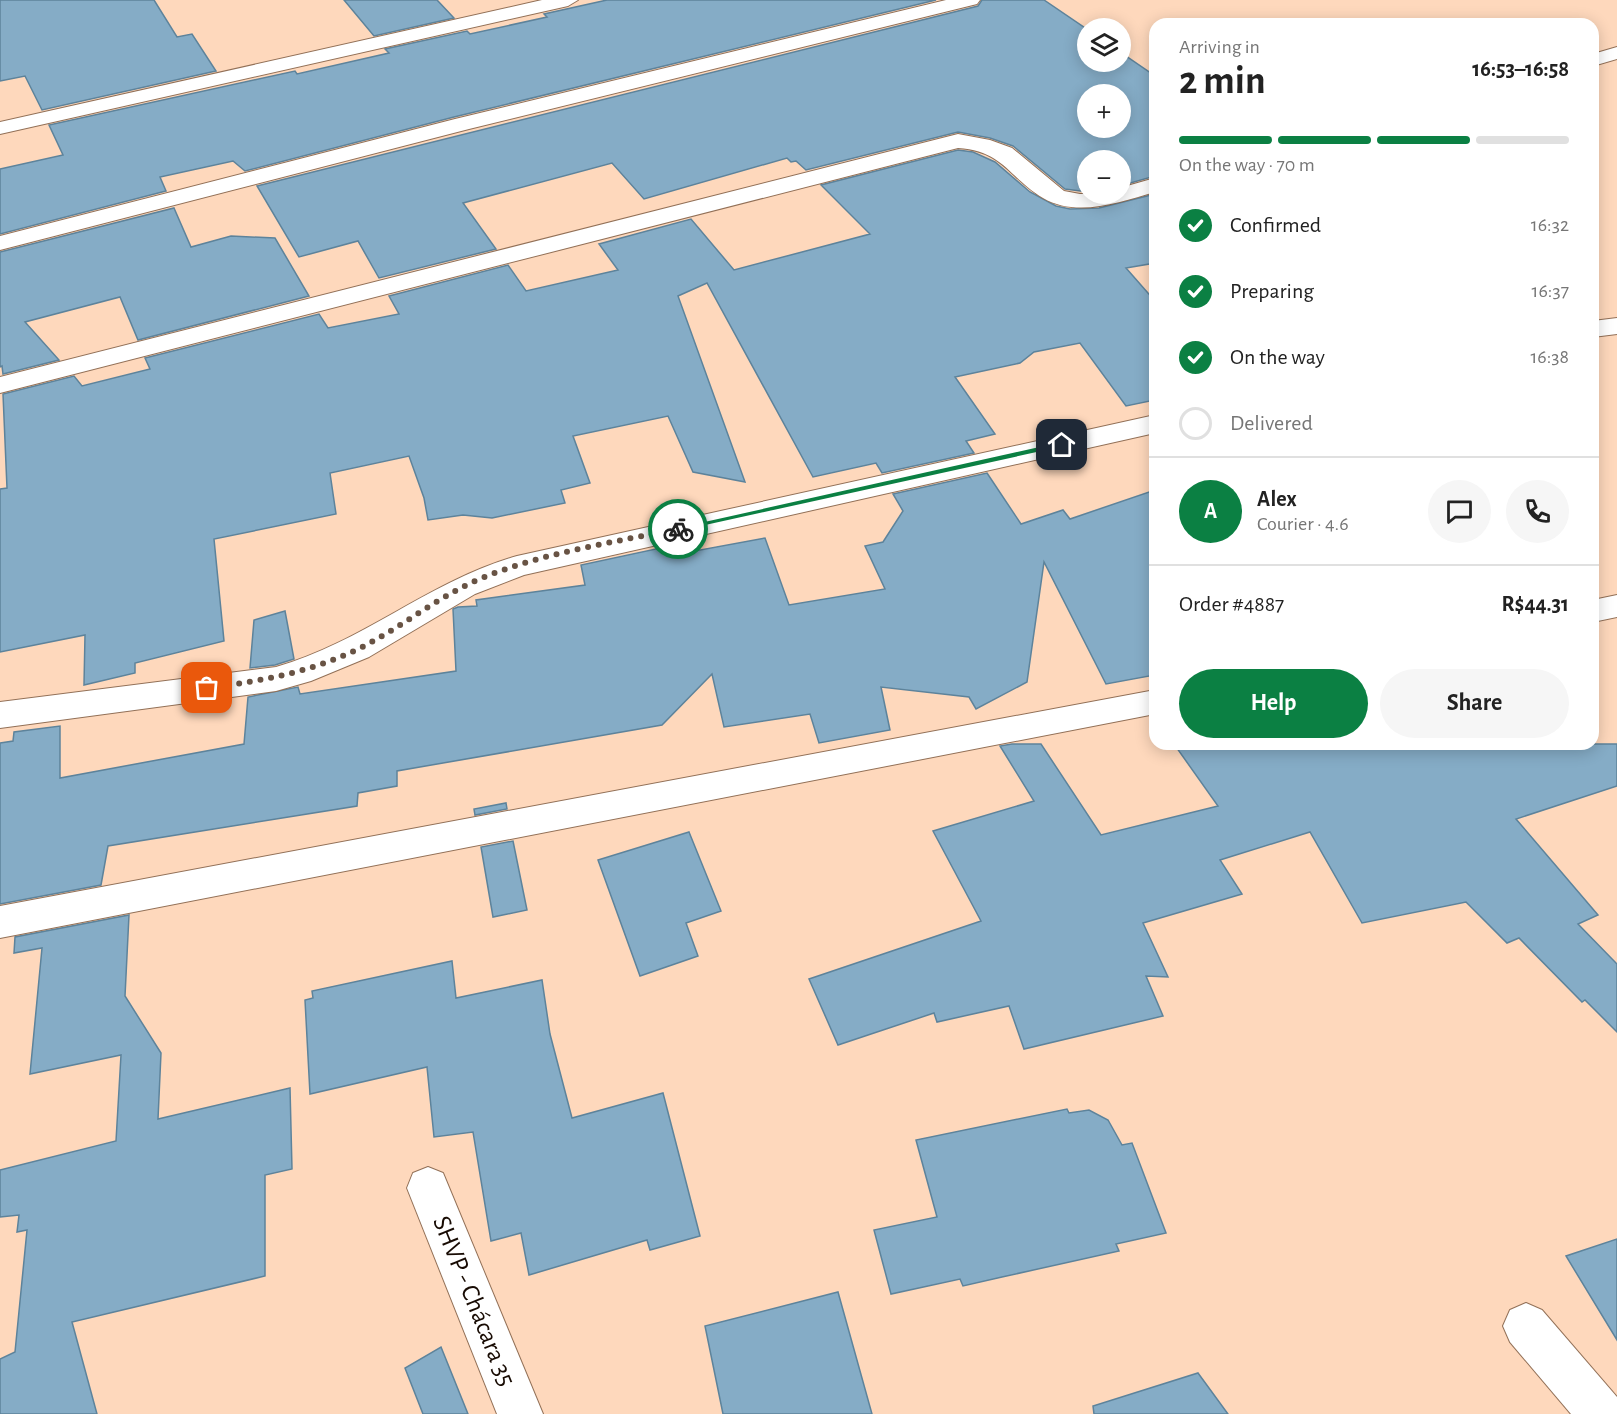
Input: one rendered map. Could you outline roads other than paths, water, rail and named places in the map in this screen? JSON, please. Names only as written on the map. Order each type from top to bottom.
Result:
[{"type":"street","points":[[0,112],[498,0]]},
{"type":"street","points":[[0,128],[568,0]]},
{"type":"street","points":[[0,243],[463,124],[970,0]]},
{"type":"street","points":[[1599,58],[1617,53]]},
{"type":"street","points":[[0,385],[958,141],[994,146],[1015,160],[1040,186],[1056,196],[1091,200],[1149,186]]},
{"type":"street","points":[[1599,328],[1617,326]]},
{"type":"street","points":[[0,715],[276,679],[310,669],[358,649],[464,586],[517,566],[1149,425]]},
{"type":"street","points":[[1599,610],[1617,606]]},
{"type":"street","points":[[0,922],[741,783],[1149,703]]},
{"type":"street","name":"SHVP - Chácara 35","points":[[428,1188],[520,1414]]},
{"type":"street","points":[[1526,1326],[1601,1414]]}]
